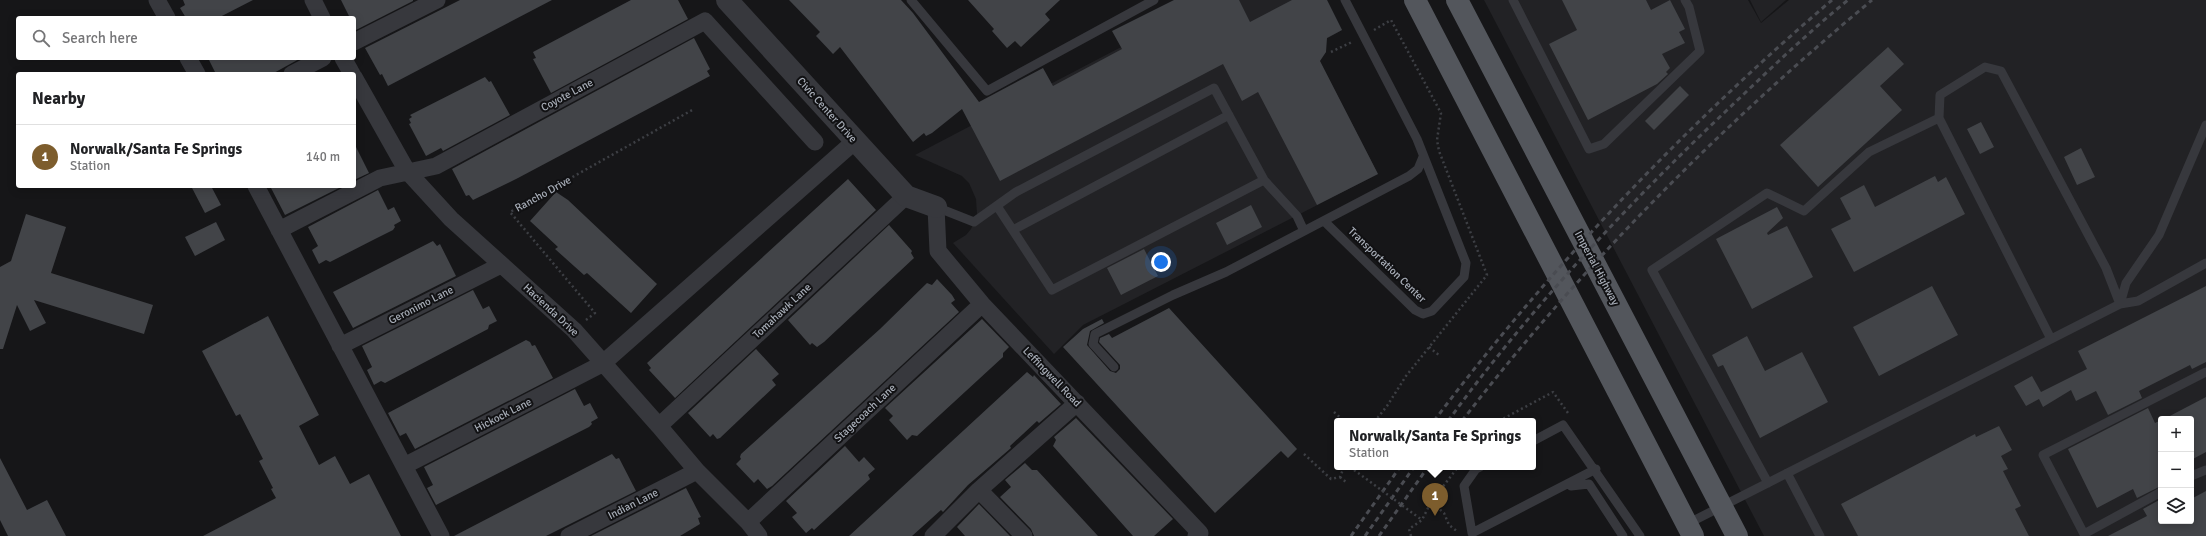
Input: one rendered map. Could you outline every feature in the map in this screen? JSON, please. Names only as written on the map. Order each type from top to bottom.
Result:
[{"type":"main road","points":[[1415,0],[1690,530]]},
{"type":"main road","name":"Imperial Highway","points":[[1457,0],[1737,536]]},
{"type":"street","points":[[157,0],[166,16]]},
{"type":"street","points":[[313,0],[321,16]]},
{"type":"street","points":[[356,41],[437,0]]},
{"type":"street","name":"Civic Center Drive","points":[[726,0],[906,196],[936,207]]},
{"type":"street","name":"Coyote Lane","points":[[279,230],[380,178],[436,166],[705,21],[815,142]]},
{"type":"street","points":[[189,60],[195,72]]},
{"type":"street","points":[[296,72],[319,60]]},
{"type":"street","points":[[344,60],[351,72]]},
{"type":"street","name":"Hacienda Drive","points":[[356,81],[407,172],[451,219],[574,330],[602,364],[659,426],[697,471],[748,522],[759,536]]},
{"type":"street","points":[[602,364],[855,141]]},
{"type":"street","points":[[257,188],[441,536]]},
{"type":"street","name":"Tomahawk Lane","points":[[659,426],[906,196]]},
{"type":"street","name":"Leffingwell Road","points":[[936,207],[938,251],[982,304],[1077,403],[1198,534]]},
{"type":"street","name":"Geronimo Lane","points":[[340,346],[501,265]]},
{"type":"street","name":"Stagecoach Lane","points":[[748,522],[982,304]]},
{"type":"street","name":"Hickock Lane","points":[[404,466],[602,364]]},
{"type":"street","points":[[933,536],[979,490],[1077,403]]},
{"type":"street","name":"Indian Lane","points":[[569,536],[697,471]]},
{"type":"street","points":[[979,490],[1024,536]]},
{"type":"lane","points":[[911,0],[987,91],[1154,0]]},
{"type":"lane","name":"Transportation Center","points":[[1324,221],[1415,310],[1423,314],[1432,311],[1464,277],[1466,263],[1417,139],[1345,0]]},
{"type":"lane","points":[[1513,0],[1589,148],[1604,144],[1700,51],[1689,7],[1685,0]]},
{"type":"lane","points":[[2051,339],[1939,118],[1940,95],[1985,67],[2001,71],[2106,268],[2120,304]]},
{"type":"lane","points":[[936,207],[974,222],[1016,192],[1214,88],[1264,180],[1297,216],[1304,231]]},
{"type":"lane","points":[[1013,230],[1229,115]]},
{"type":"lane","points":[[1768,483],[1652,270],[1767,193],[1804,211],[1869,152],[1939,118]]},
{"type":"lane","points":[[2120,304],[2126,283],[2159,235],[2206,125]]},
{"type":"lane","points":[[1114,366],[1093,344],[1095,334],[1173,295],[1226,272],[1414,173],[1421,164],[1423,157]]},
{"type":"lane","points":[[997,206],[1052,290],[1264,180]]},
{"type":"lane","points":[[1690,530],[1722,506],[2120,304],[2138,301],[2206,263]]},
{"type":"lane","points":[[2158,494],[2084,535],[2043,455],[2206,372]]},
{"type":"lane","points":[[1536,439],[1563,425],[1596,469],[1640,536]]},
{"type":"lane","points":[[1475,470],[1464,486],[1472,533],[1596,469]]},
{"type":"lane","points":[[2194,475],[2206,470]]},
{"type":"lane","points":[[1787,473],[1820,536]]},
{"type":"lane","points":[[1559,488],[1589,484],[1624,536]]},
{"type":"path","name":"Rancho Drive","points":[[574,330],[595,313],[510,212],[694,109]]},
{"type":"path","points":[[1429,347],[1440,356]]},
{"type":"path","points":[[1334,412],[1341,418]]},
{"type":"path","points":[[1304,454],[1331,480],[1340,477],[1343,470]]},
{"type":"path","points":[[1354,470],[1422,520]]},
{"type":"path","points":[[1411,536],[1408,528],[1422,520],[1431,502],[1456,470]]},
{"type":"path","points":[[1340,477],[1346,482]]},
{"type":"path","points":[[1431,502],[1444,513],[1449,525],[1463,536]]},
{"type":"shaded area","points":[[1211,0],[1327,0],[1342,30],[1326,39],[1326,52],[1319,60],[1378,174],[1083,325],[1054,354],[953,243],[966,235],[971,229],[977,214],[976,199],[969,183],[962,176],[915,155]]},
{"type":"shaded area","points":[[1484,0],[1748,0],[1761,23],[1789,0],[2206,0],[2206,536],[1764,536]]},
{"type":"shaded area","points":[[1750,0],[1786,0],[1761,22]]},
{"type":"building","points":[[183,0],[253,0],[222,16],[185,16],[180,8],[185,5]]},
{"type":"building","points":[[341,0],[413,0],[356,30],[356,16],[349,16]]},
{"type":"building","points":[[460,0],[552,0],[388,86],[365,48]]},
{"type":"building","points":[[631,0],[678,0],[688,19],[551,93],[533,59],[536,58],[533,52]]},
{"type":"building","points":[[789,0],[901,0],[913,13],[979,102],[1043,68],[1053,86],[1122,49],[1112,31],[1174,0],[1239,0],[1250,22],[1292,0],[1327,0],[1342,30],[1327,38],[1326,52],[1320,61],[1378,174],[1317,205],[1258,92],[1242,101],[1223,64],[1000,181],[962,109],[932,133],[926,136],[924,133],[913,142],[840,47],[833,54],[816,36],[820,32]]},
{"type":"building","points":[[968,0],[1060,0],[1045,14],[1050,20],[1021,47],[1015,41],[1007,48],[992,31],[994,29]]},
{"type":"building","points":[[1562,0],[1646,0],[1651,10],[1670,0],[1685,29],[1679,32],[1685,43],[1662,54],[1670,68],[1666,72],[1668,74],[1657,84],[1588,120],[1549,44],[1577,30]]},
{"type":"building","points":[[694,38],[710,69],[707,71],[710,76],[518,178],[473,200],[469,195],[466,196],[452,169]]},
{"type":"building","points":[[1888,47],[1904,64],[1880,86],[1902,110],[1818,187],[1780,145]]},
{"type":"building","points":[[209,60],[297,60],[276,72],[215,72]]},
{"type":"building","points":[[485,77],[489,82],[491,81],[510,115],[443,151],[441,148],[426,156],[409,124],[411,123],[409,119],[412,117],[410,115]]},
{"type":"building","points":[[1680,86],[1689,95],[1654,130],[1645,121]]},
{"type":"building","points":[[1981,122],[1994,147],[1980,154],[1967,129]]},
{"type":"building","points":[[356,147],[369,173],[356,179]]},
{"type":"building","points":[[2081,148],[2095,177],[2077,185],[2064,157]]},
{"type":"building","points":[[1935,176],[1938,182],[1946,177],[1965,214],[1854,272],[1831,229],[1851,219],[1840,198],[1864,185],[1875,207]]},
{"type":"building","points":[[848,179],[876,210],[675,398],[649,370],[651,368],[647,363]]},
{"type":"building","points":[[192,188],[212,188],[221,205],[205,213]]},
{"type":"building","points":[[271,188],[339,188],[285,215]]},
{"type":"building","points":[[378,190],[388,210],[394,207],[401,221],[394,225],[395,227],[393,230],[330,262],[326,260],[319,264],[312,250],[318,246],[308,227]]},
{"type":"building","points":[[556,192],[568,200],[657,284],[631,313],[587,273],[584,275],[555,249],[558,247],[530,221]]},
{"type":"building","points":[[1251,205],[1262,227],[1227,245],[1216,223]]},
{"type":"building","points":[[1777,207],[1783,218],[1767,233],[1768,235],[1787,226],[1813,277],[1752,309],[1716,239]]},
{"type":"building","points":[[26,214],[66,227],[51,273],[153,305],[144,334],[34,300],[46,323],[30,331],[17,305],[3,349],[0,349],[0,267],[11,261]]},
{"type":"building","points":[[216,222],[225,240],[195,256],[185,237]]},
{"type":"building","points":[[889,225],[912,251],[911,253],[914,258],[824,342],[817,347],[812,343],[810,345],[788,320]]},
{"type":"building","points":[[433,241],[437,246],[440,244],[456,276],[353,328],[333,292]]},
{"type":"building","points":[[1144,249],[1158,276],[1121,295],[1107,268]]},
{"type":"building","points":[[937,279],[952,295],[955,300],[951,303],[959,312],[772,486],[767,489],[758,479],[754,483],[736,464],[741,459],[741,454],[880,329],[927,283],[932,285]]},
{"type":"building","points":[[1932,286],[1958,335],[1879,376],[1853,327]]},
{"type":"building","points":[[2206,286],[2206,362],[2192,369],[2190,365],[2139,391],[2142,398],[2108,415],[2096,391],[2076,401],[2071,390],[2043,407],[2039,399],[2026,406],[2014,386],[2032,376],[2041,392],[2087,369],[2078,351]]},
{"type":"building","points":[[473,290],[483,309],[489,306],[497,321],[489,325],[488,329],[385,383],[381,381],[374,385],[367,370],[372,367],[362,346]]},
{"type":"building","points":[[1169,308],[1297,449],[1288,458],[1281,451],[1215,513],[1063,347],[1083,329],[1102,319],[1104,323],[1090,331],[1087,345],[1110,371],[1116,373],[1120,369],[1120,365],[1099,342],[1100,338],[1109,334],[1112,338]]},
{"type":"building","points":[[268,316],[319,415],[299,426],[319,465],[335,456],[350,484],[369,474],[401,536],[203,536],[276,498],[271,489],[273,488],[259,461],[263,459],[240,414],[236,416],[202,351]]},
{"type":"building","points":[[982,319],[1009,347],[1003,353],[1003,357],[917,436],[912,435],[907,440],[889,420],[893,416],[885,408]]},
{"type":"building","points":[[1747,336],[1765,371],[1802,352],[1828,402],[1760,438],[1723,365],[1718,367],[1712,355]]},
{"type":"building","points":[[526,340],[530,342],[532,346],[535,345],[553,378],[415,449],[406,433],[400,436],[388,413]]},
{"type":"building","points":[[756,349],[779,374],[772,380],[776,385],[720,438],[717,439],[713,434],[710,437],[688,413]]},
{"type":"building","points":[[1027,372],[1033,377],[1034,375],[1061,404],[1039,423],[1037,421],[1010,446],[1011,448],[968,485],[943,512],[941,510],[912,536],[849,536]]},
{"type":"building","points":[[575,389],[584,406],[590,403],[598,418],[591,422],[592,424],[589,427],[436,505],[427,488],[433,485],[424,467]]},
{"type":"building","points":[[2206,397],[2206,452],[2194,458],[2194,416],[2170,416]]},
{"type":"building","points":[[2148,408],[2155,423],[2158,422],[2158,488],[2137,498],[2133,489],[2097,508],[2068,449]]},
{"type":"building","points":[[1076,418],[1173,519],[1154,536],[1133,536],[1053,446],[1056,440],[1054,437]]},
{"type":"building","points":[[1999,426],[2012,450],[2001,456],[2008,469],[2003,471],[2021,506],[2015,509],[2029,536],[1858,536],[1841,504],[1975,434],[1976,437]]},
{"type":"building","points":[[845,446],[859,462],[864,457],[875,469],[868,475],[870,479],[814,530],[812,528],[806,533],[792,517],[797,513],[786,501]]},
{"type":"building","points":[[612,454],[616,459],[619,458],[636,491],[546,536],[454,536]]},
{"type":"building","points":[[0,458],[27,510],[47,500],[66,536],[8,536],[0,520]]},
{"type":"building","points":[[1025,463],[1032,470],[1037,470],[1098,536],[1034,536],[1031,529],[1000,497],[1011,487],[1005,480]]},
{"type":"building","points":[[686,488],[701,517],[698,518],[700,524],[680,536],[591,536]]},
{"type":"building","points":[[2206,491],[2206,536],[2108,536],[2147,516],[2143,509],[2158,501],[2158,524],[2194,524],[2194,497]]},
{"type":"building","points":[[979,504],[1010,536],[965,536],[957,527]]},
{"type":"railway","points":[[1436,418],[1524,308],[1572,253],[1622,200],[1673,147],[1725,97],[1778,47],[1832,0]]},
{"type":"railway","points":[[1450,418],[1511,339],[1615,222],[1688,147],[1770,69],[1848,0]]},
{"type":"railway","points":[[1464,418],[1555,307],[1655,199],[1761,97],[1872,0]]},
{"type":"railway","points":[[1351,536],[1398,470]]},
{"type":"railway","points":[[1365,536],[1412,470]]},
{"type":"railway","points":[[1379,536],[1426,470]]},
{"type":"place","name":"Norwalk/Santa Fe Springs","points":[[1435,516]]}]
